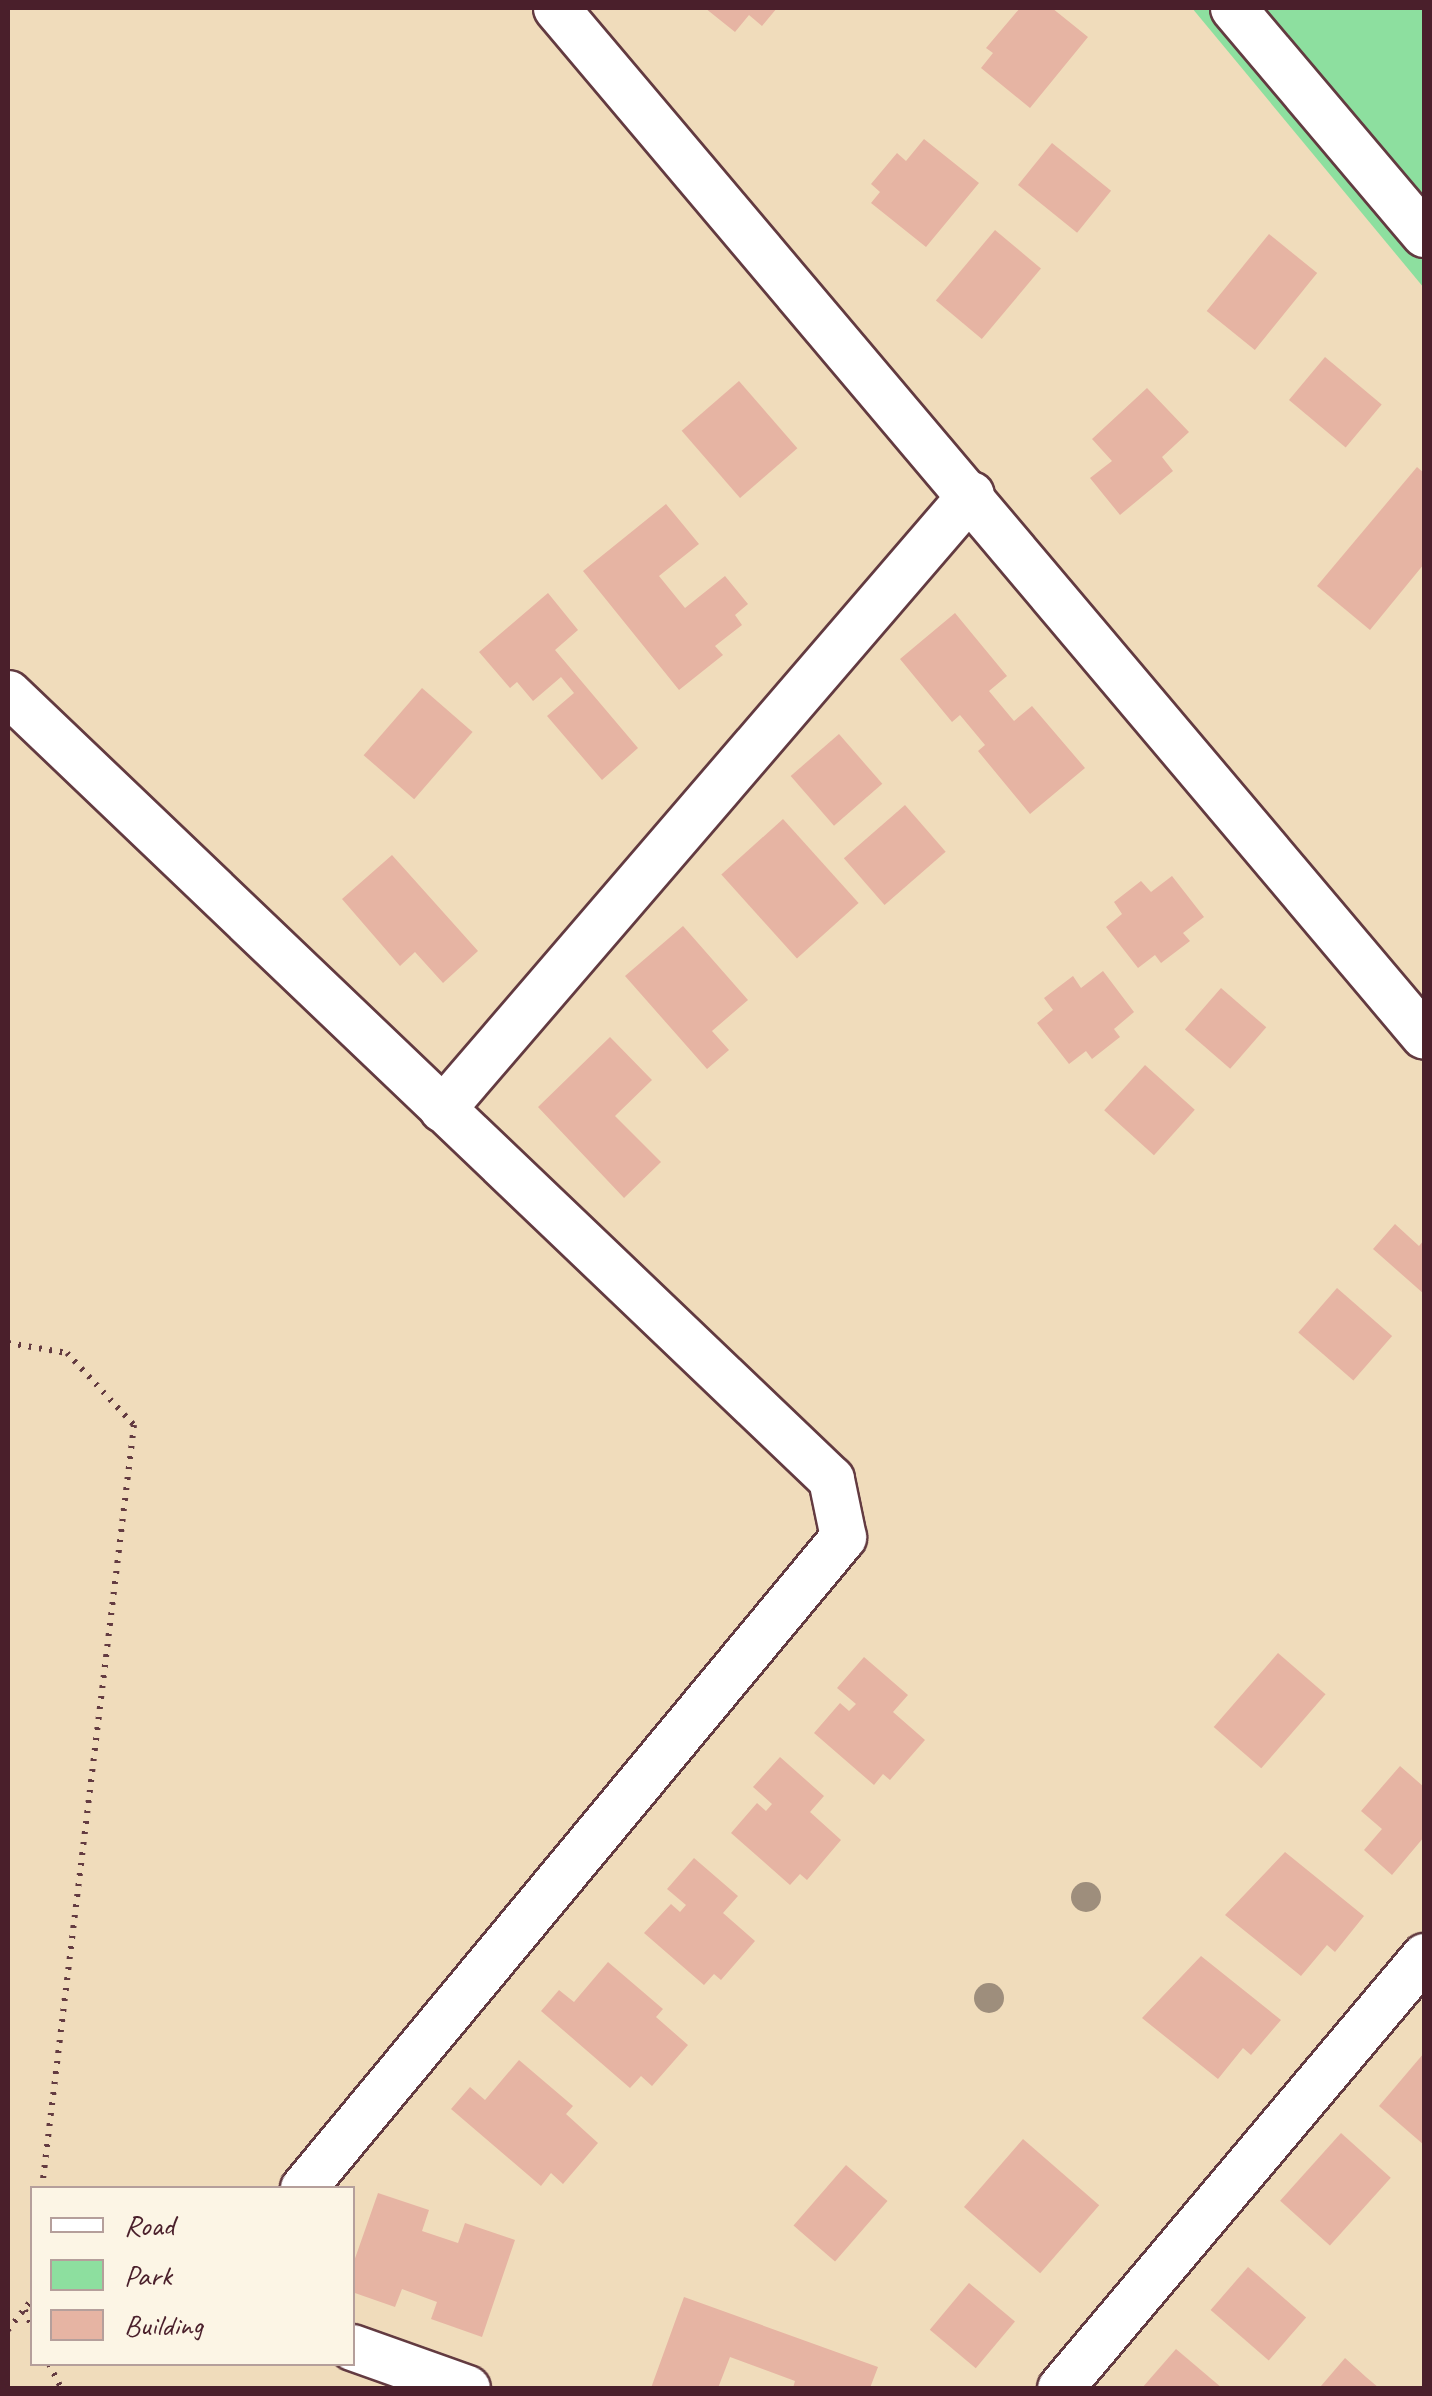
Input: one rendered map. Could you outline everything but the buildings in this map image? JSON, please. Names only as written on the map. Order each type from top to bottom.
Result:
[{"type":"street","points":[[556,8],[1424,1036]]},
{"type":"street","points":[[1233,8],[1424,234]]},
{"type":"street","points":[[442,1109],[970,494]]},
{"type":"street","points":[[8,693],[831,1480],[843,1537],[305,2186]]},
{"type":"street","points":[[1060,2388],[1424,1956]]},
{"type":"street","points":[[355,2348],[467,2388]]},
{"type":"path","points":[[8,1343],[68,1353],[134,1425],[42,2186]]},
{"type":"path","points":[[8,2330],[30,2302]]},
{"type":"path","points":[[24,2309],[30,2322]]},
{"type":"green space","points":[[1192,8],[1424,8],[1424,288]]}]
